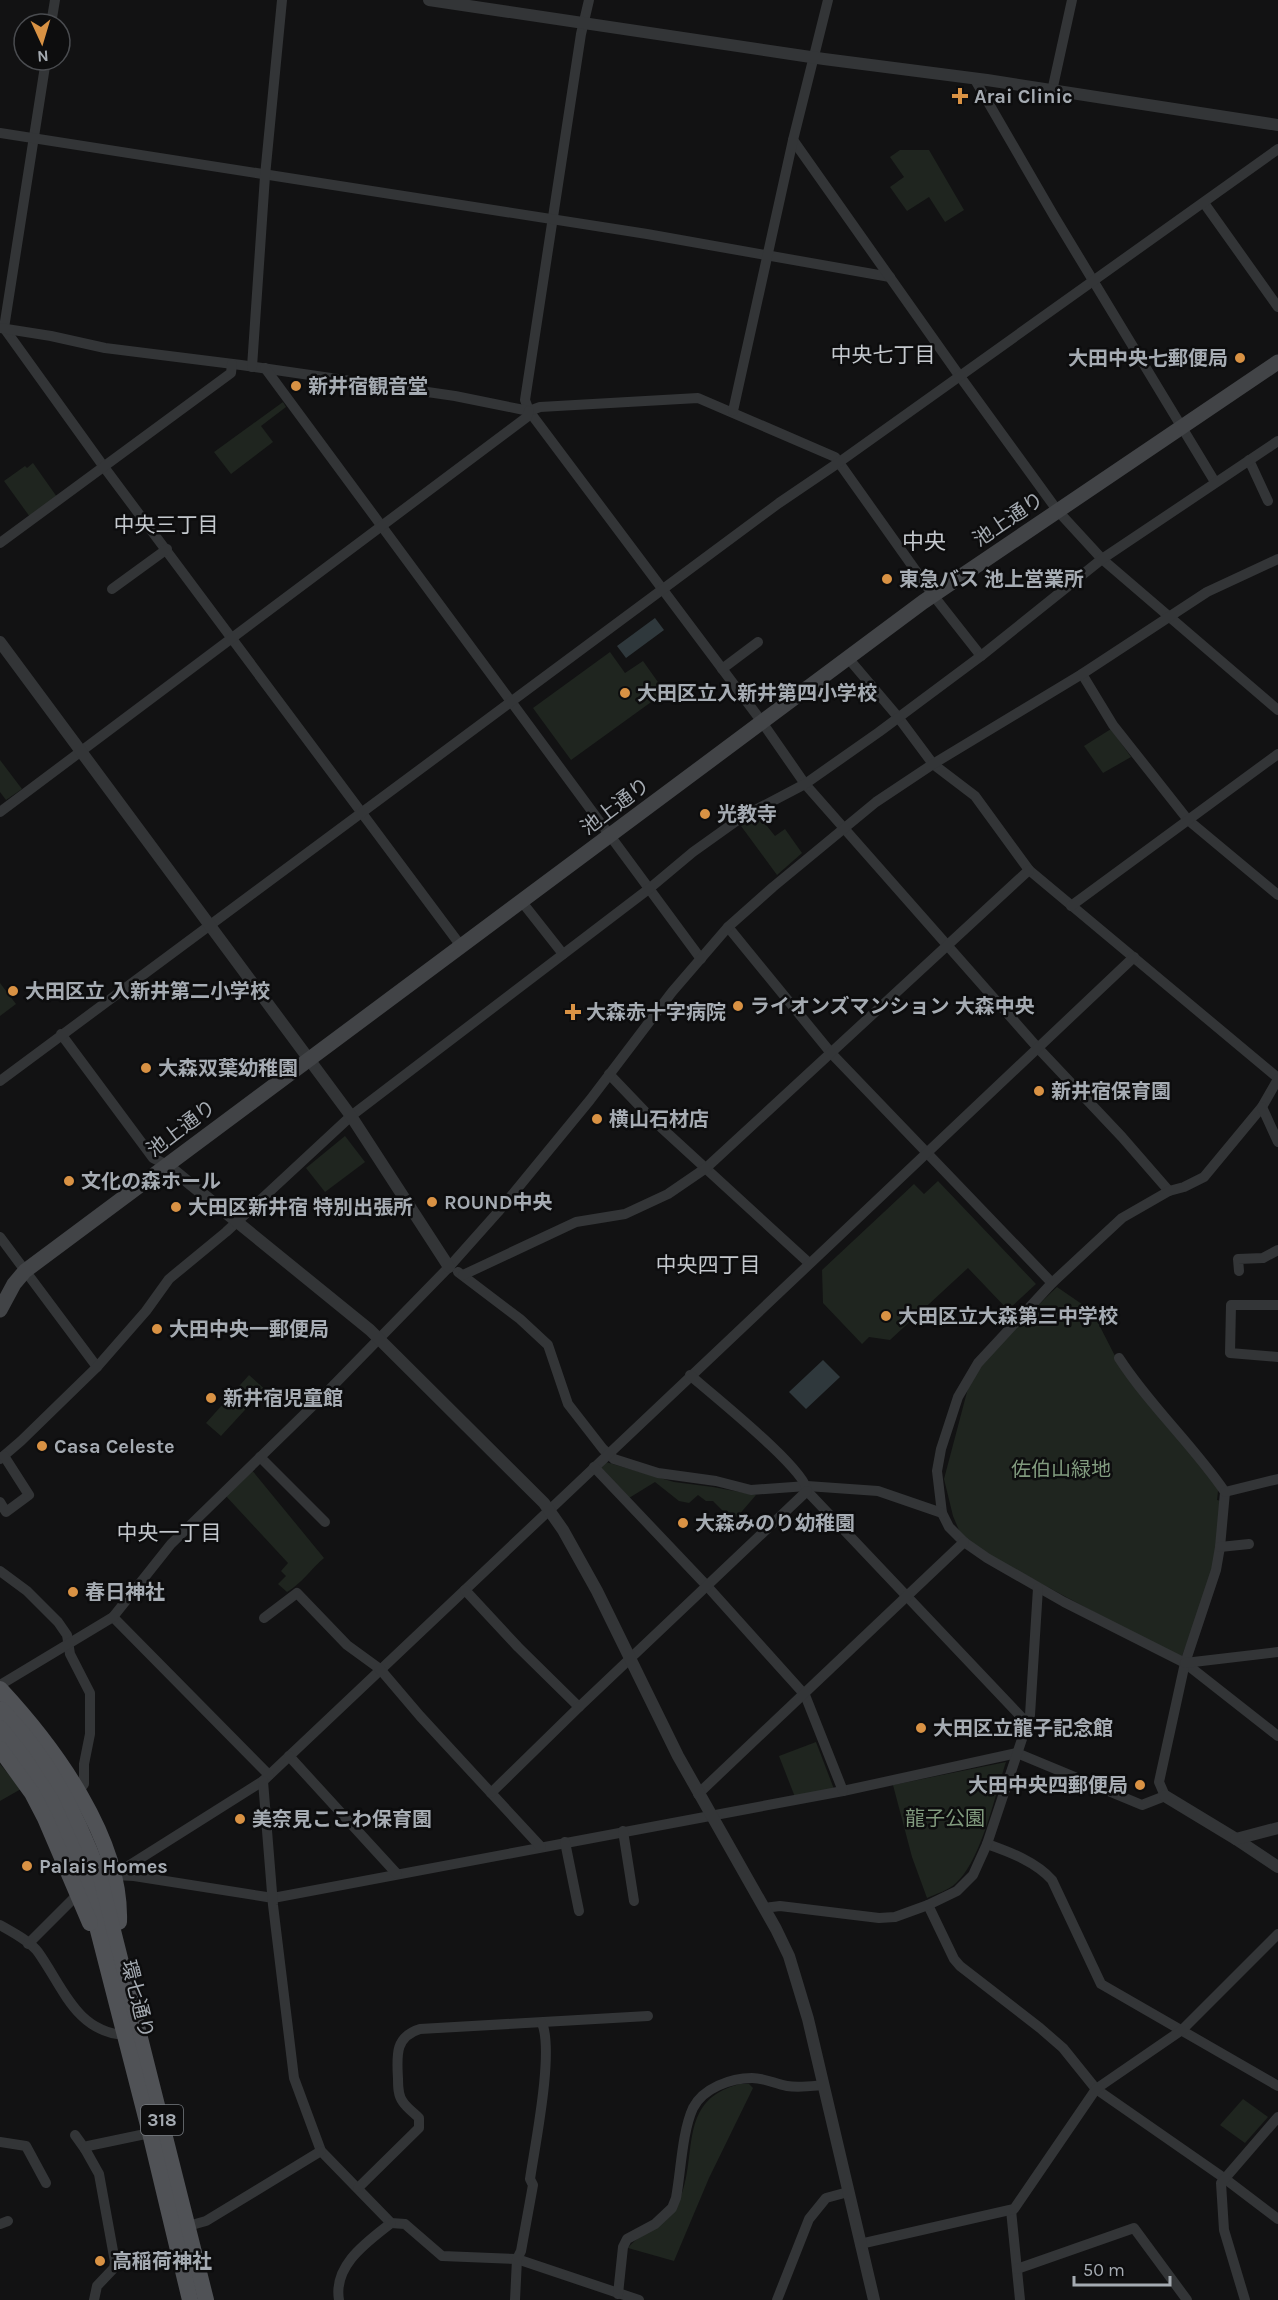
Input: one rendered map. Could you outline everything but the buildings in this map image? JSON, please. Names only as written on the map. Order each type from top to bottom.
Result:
[{"type":"main road","name":"池上通り","points":[[0,1310],[14,1284],[25,1271],[848,658],[933,595],[1278,362]]},
{"type":"main road","points":[[0,1687],[42,1737],[78,1792],[98,1833],[114,1875],[119,1901],[110,1942],[91,1925],[45,1818],[27,1786],[5,1734]]},
{"type":"main road","name":"環七通り","points":[[0,1709],[5,1734],[47,1793],[75,1848],[110,1942],[206,2300]]},
{"type":"main road","name":"環七通り","points":[[5,1734],[42,1760],[70,1807],[86,1841],[105,1893],[110,1942],[125,2035],[190,2300]]},
{"type":"street","points":[[252,367],[282,0]]},
{"type":"street","points":[[429,0],[814,57],[974,78],[1278,125]]},
{"type":"street","points":[[589,0],[552,219],[525,400],[530,411],[806,784],[1037,1047],[1122,1137],[1169,1191]]},
{"type":"street","points":[[733,411],[828,0]]},
{"type":"street","points":[[1052,91],[1072,0]]},
{"type":"street","points":[[44,72],[2,328],[460,946]]},
{"type":"street","points":[[974,78],[1180,427],[1215,482]]},
{"type":"street","points":[[0,133],[552,219],[890,277]]},
{"type":"street","points":[[794,140],[1057,510],[1102,559],[1278,710]]},
{"type":"street","points":[[0,1080],[787,498],[1278,149]]},
{"type":"street","points":[[1204,203],[1278,307]]},
{"type":"street","points":[[2,328],[105,348],[455,396],[530,411],[540,407],[698,398],[733,411],[835,457],[933,595],[981,656]]},
{"type":"street","points":[[0,543],[231,373],[232,364]]},
{"type":"street","points":[[265,369],[701,959]]},
{"type":"street","points":[[0,812],[80,750],[382,527],[527,417],[530,411]]},
{"type":"street","points":[[0,1502],[6,1512],[29,1495],[2,1457],[97,1367],[146,1311],[170,1279],[238,1222],[351,1116],[650,888],[693,852],[742,817],[806,784],[981,656],[1102,559],[1278,441]]},
{"type":"street","points":[[1249,460],[1268,501]]},
{"type":"street","points":[[112,589],[167,549]]},
{"type":"street","points":[[0,1687],[113,1617],[171,1544],[450,1267],[498,1212],[640,1032],[728,927],[876,802],[933,764],[1172,617],[1207,592],[1278,559]]},
{"type":"street","points":[[0,642],[351,1116],[450,1267],[520,1319],[548,1345],[568,1404],[614,1460],[658,1473],[716,1481],[752,1490],[807,1488],[878,1491],[942,1513]]},
{"type":"street","points":[[722,669],[758,642]]},
{"type":"street","points":[[848,658],[898,717],[933,764],[975,796],[1029,870],[1278,1078],[1262,1107],[1204,1177],[1184,1187],[1169,1191],[1122,1218],[1052,1282],[978,1363],[958,1397],[941,1449],[937,1471],[942,1513],[949,1527],[964,1542],[1038,1588],[1185,1663],[1278,1736]]},
{"type":"street","points":[[1082,674],[1113,725],[1188,820],[1278,895]]},
{"type":"street","points":[[1071,906],[1278,754]]},
{"type":"street","points":[[463,1275],[576,1222],[625,1214],[668,1194],[706,1168],[1029,870]]},
{"type":"street","points":[[522,902],[562,954]]},
{"type":"street","points":[[728,927],[831,1053],[1052,1282]]},
{"type":"street","points":[[114,1875],[266,1778],[1134,957]]},
{"type":"street","points":[[61,1034],[153,1158],[167,1165],[379,1338],[550,1510],[597,1591],[698,1794],[784,1945],[795,1975],[824,2085],[874,2300]]},
{"type":"street","points":[[609,1074],[653,1120],[809,1263]]},
{"type":"street","points":[[1262,1107],[1278,1143]]},
{"type":"street","points":[[0,1237],[97,1367]]},
{"type":"street","points":[[1239,1270],[1238,1259],[1263,1258],[1278,1250]]},
{"type":"street","points":[[1278,1305],[1231,1305],[1230,1353],[1278,1357]]},
{"type":"street","points":[[1119,1358],[1135,1382],[1213,1474],[1225,1492],[1216,1570],[1185,1663],[1159,1782],[1165,1796],[1278,1867]]},
{"type":"street","points":[[690,1375],[766,1441],[797,1472],[807,1488],[1027,1723]]},
{"type":"street","points":[[260,1457],[325,1522]]},
{"type":"street","points":[[594,1467],[805,1695],[843,1791]]},
{"type":"street","points":[[1225,1492],[1278,1479]]},
{"type":"street","points":[[491,1793],[807,1488]]},
{"type":"street","points":[[698,1794],[964,1542]]},
{"type":"street","points":[[1220,1547],[1249,1544]]},
{"type":"street","points":[[0,1570],[27,1591],[58,1622],[70,1643],[70,1654],[90,1693],[90,1734],[84,1764],[84,1784],[78,1792]]},
{"type":"street","points":[[764,1908],[780,1906],[879,1918],[895,1917],[957,1891],[973,1875],[987,1844],[1027,1723],[1033,1685],[1038,1588]]},
{"type":"street","points":[[465,1590],[516,1645],[579,1707]]},
{"type":"street","points":[[264,1618],[297,1593],[347,1646],[380,1669],[420,1716],[541,1847]]},
{"type":"street","points":[[113,1617],[266,1778],[273,1898],[294,2078],[321,2151],[391,2223],[405,2224],[442,2256],[517,2259],[639,2300]]},
{"type":"street","points":[[1185,1663],[1278,1652]]},
{"type":"street","points":[[114,1875],[134,1876],[273,1898],[843,1791],[1017,1753],[1142,1805],[1165,1796]]},
{"type":"street","points":[[289,1756],[397,1874]]},
{"type":"street","points":[[1236,1839],[1278,1828]]},
{"type":"street","points":[[623,1831],[634,1901]]},
{"type":"street","points":[[565,1842],[579,1911]]},
{"type":"street","points":[[987,1844],[1007,1851],[1044,1870],[1052,1880],[1101,1984],[1278,2086]]},
{"type":"street","points":[[28,1944],[77,1895]]},
{"type":"street","points":[[928,1905],[954,1959],[960,1966],[1063,2048],[1096,2089],[1224,2178],[1278,2219]]},
{"type":"street","points":[[0,1925],[36,1950],[73,2008],[103,2032],[125,2035]]},
{"type":"street","points":[[860,2244],[1014,2209],[1096,2089],[1182,2030],[1278,1934]]},
{"type":"street","points":[[358,2188],[419,2128],[419,2118],[402,2101],[399,2090],[397,2053],[401,2043],[411,2032],[420,2029],[543,2024],[648,2016]]},
{"type":"street","points":[[515,2300],[517,2259],[521,2251],[533,2185],[530,2179],[544,2075],[546,2032],[543,2024]]},
{"type":"street","points":[[618,2294],[623,2247],[627,2239],[655,2224],[672,2208],[676,2198],[688,2123],[694,2106],[709,2091],[722,2083],[749,2078],[764,2078],[786,2086],[824,2085]]},
{"type":"street","points":[[1245,2300],[1224,2230],[1221,2183],[1278,2117]]},
{"type":"street","points":[[85,2149],[88,2146],[150,2133]]},
{"type":"street","points":[[75,2135],[99,2174],[115,2262],[114,2268],[97,2286],[94,2300]]},
{"type":"street","points":[[0,2142],[26,2146],[46,2183]]},
{"type":"street","points":[[188,2226],[206,2221],[321,2151]]},
{"type":"street","points":[[777,2300],[809,2219],[826,2198],[848,2192]]},
{"type":"street","points":[[1011,2210],[1020,2300]]},
{"type":"street","points":[[339,2300],[343,2273],[352,2257],[391,2223]]},
{"type":"street","points":[[1017,2269],[1134,2228],[1187,2300]]},
{"type":"green space","points":[[900,150],[929,150],[964,210],[945,222],[929,197],[907,211],[890,187],[904,177],[890,157]]},
{"type":"green space","points":[[283,402],[286,407],[261,426],[273,442],[231,474],[214,452]]},
{"type":"green space","points":[[33,463],[57,497],[30,517],[4,481]]},
{"type":"green space","points":[[610,652],[625,673],[643,661],[665,692],[571,760],[533,708]]},
{"type":"green space","points":[[1111,729],[1131,757],[1103,773],[1084,746]]},
{"type":"green space","points":[[0,760],[22,789],[6,800],[0,792]]},
{"type":"green space","points":[[759,816],[775,836],[785,829],[802,853],[777,875],[741,826]]},
{"type":"green space","points":[[0,983],[16,1004],[0,1016]]},
{"type":"green space","points":[[345,1136],[365,1162],[325,1192],[306,1168]]},
{"type":"green space","points":[[938,1181],[1036,1284],[1008,1310],[968,1268],[890,1340],[869,1337],[862,1344],[823,1303],[822,1270],[914,1184],[924,1194]]},
{"type":"green space","name":"佐伯山緑地","points":[[1057,1287],[1092,1311],[1114,1354],[1136,1388],[1220,1489],[1217,1500],[1221,1501],[1213,1570],[1181,1659],[964,1542],[953,1516],[944,1479],[972,1373],[978,1363]]},
{"type":"green space","points":[[249,1375],[269,1393],[260,1403],[255,1399],[221,1436],[206,1423]]},
{"type":"green space","points":[[606,1462],[674,1482],[756,1495],[737,1517],[723,1511],[713,1501],[706,1501],[698,1495],[689,1503],[679,1501],[655,1482],[629,1498],[600,1469]]},
{"type":"green space","points":[[251,1469],[324,1558],[287,1592],[278,1584],[286,1576],[281,1571],[288,1563],[225,1495]]},
{"type":"green space","points":[[816,1742],[834,1789],[795,1797],[779,1756]]},
{"type":"green space","name":"龍子公園","points":[[1006,1762],[980,1844],[965,1873],[953,1885],[927,1898],[912,1857],[893,1785]]},
{"type":"green space","points":[[0,1764],[21,1789],[0,1801]]},
{"type":"green space","points":[[740,2084],[749,2084],[753,2088],[709,2178],[674,2261],[628,2248],[638,2238],[663,2223],[674,2210],[687,2174],[696,2119],[705,2105],[719,2092]]},
{"type":"green space","points":[[1243,2099],[1268,2117],[1245,2143],[1220,2125]]},
{"type":"shaded area","points":[[655,618],[664,630],[626,658],[617,646]]},
{"type":"shaded area","points":[[823,1360],[840,1377],[806,1409],[789,1392]]},
{"type":"place","name":"Arai Clinic","points":[[960,96]]},
{"type":"place","name":"大田中央七郵便局","points":[[1240,358]]},
{"type":"place","name":"新井宿観音堂","points":[[296,386]]},
{"type":"place","name":"東急バス 池上営業所","points":[[887,579]]},
{"type":"place","name":"大田区立入新井第四小学校","points":[[625,693]]},
{"type":"place","name":"光教寺","points":[[705,814]]},
{"type":"place","name":"大田区立 入新井第二小学校","points":[[13,991]]},
{"type":"place","name":"ライオンズマンション 大森中央","points":[[738,1006]]},
{"type":"place","name":"大森赤十字病院","points":[[573,1012]]},
{"type":"place","name":"大森双葉幼稚園","points":[[146,1068]]},
{"type":"place","name":"新井宿保育園","points":[[1039,1091]]},
{"type":"place","name":"横山石材店","points":[[597,1119]]},
{"type":"place","name":"文化の森ホール","points":[[69,1181]]},
{"type":"place","name":"ROUND中央","points":[[432,1202]]},
{"type":"place","name":"大田区新井宿 特別出張所","points":[[176,1207]]},
{"type":"place","name":"大田区立大森第三中学校","points":[[886,1316]]},
{"type":"place","name":"大田中央一郵便局","points":[[157,1329]]},
{"type":"place","name":"新井宿児童館","points":[[211,1398]]},
{"type":"place","name":"Casa Celeste","points":[[42,1446]]},
{"type":"place","name":"大森みのり幼稚園","points":[[683,1523]]},
{"type":"place","name":"春日神社","points":[[73,1592]]},
{"type":"place","name":"大田区立龍子記念館","points":[[921,1728]]},
{"type":"place","name":"大田中央四郵便局","points":[[1140,1785]]},
{"type":"place","name":"美奈見ここわ保育園","points":[[240,1819]]},
{"type":"place","name":"Palais Homes","points":[[27,1866]]},
{"type":"place","name":"高稲荷神社","points":[[100,2261]]},
{"type":"district","name":"中央七丁目","points":[[883,355]]},
{"type":"district","name":"中央三丁目","points":[[166,525]]},
{"type":"district","name":"中央","points":[[924,541]]},
{"type":"district","name":"中央四丁目","points":[[708,1265]]},
{"type":"district","name":"中央一丁目","points":[[169,1533]]}]
